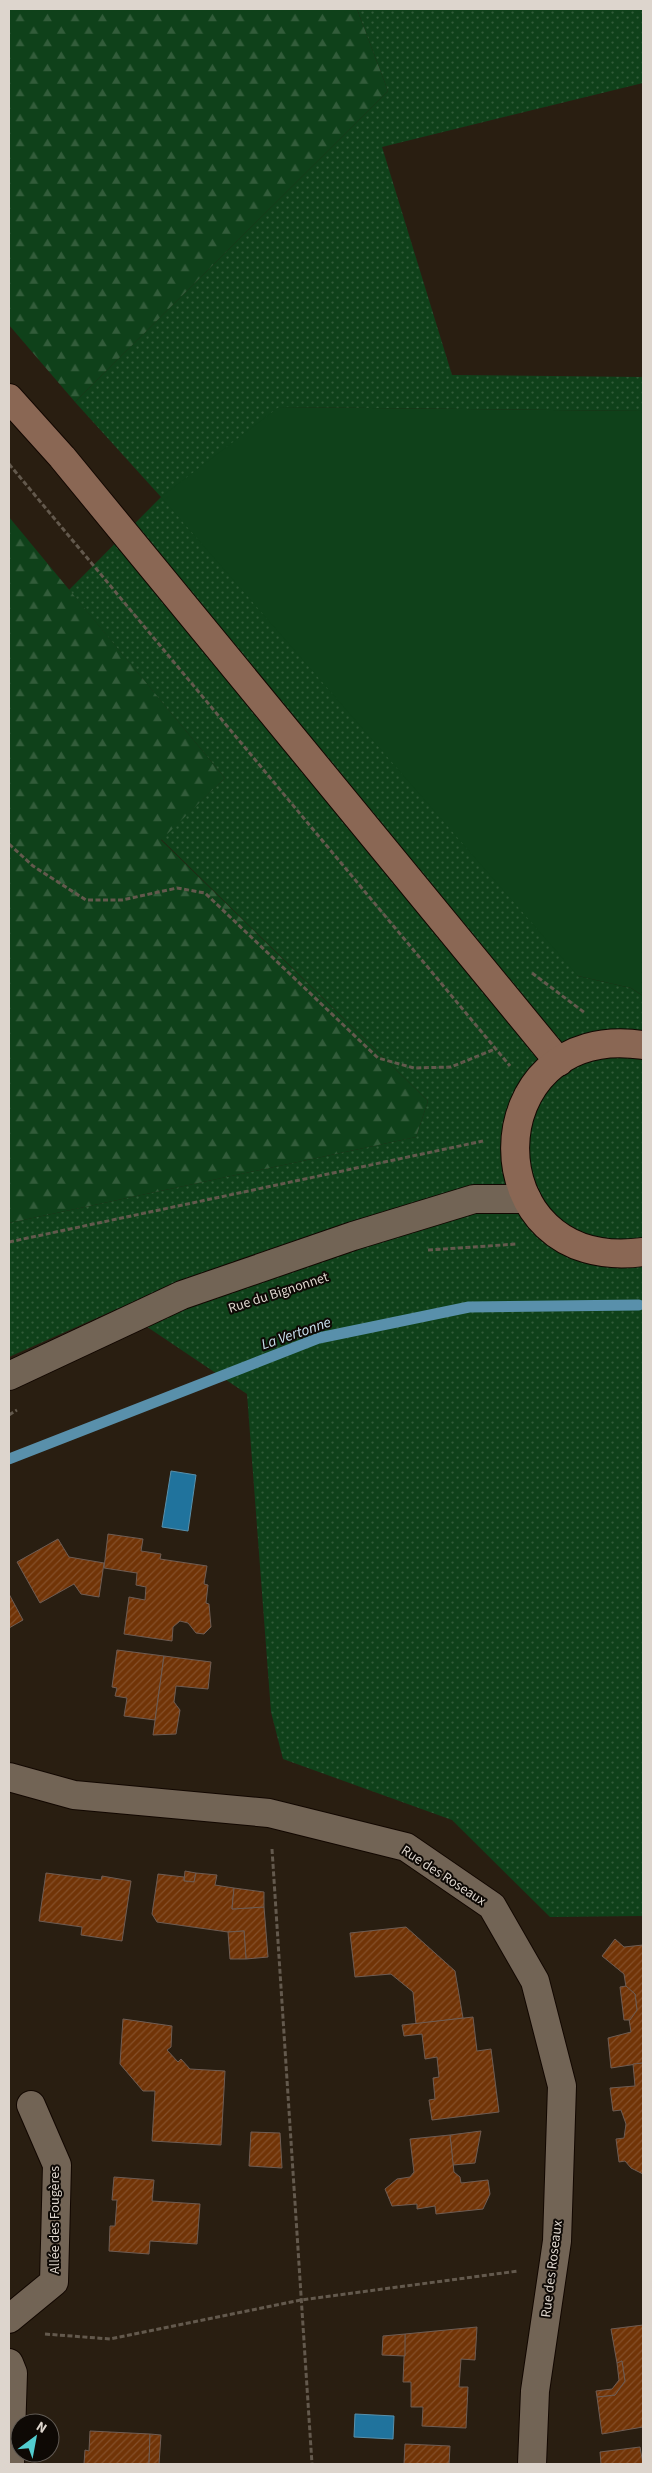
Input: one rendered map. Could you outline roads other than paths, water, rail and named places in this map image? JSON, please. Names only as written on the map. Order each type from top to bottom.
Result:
[{"type":"main road","points":[[9,398],[62,457],[559,1062]]},
{"type":"main road","points":[[643,1045],[623,1042],[589,1046],[559,1062],[543,1075],[532,1090],[518,1119],[514,1157],[518,1179],[527,1199],[544,1223],[567,1241],[593,1252],[620,1255],[643,1252]]},
{"type":"street","name":"Rue du Bignonnet","points":[[9,1376],[182,1295],[353,1236],[474,1199],[527,1199]]},
{"type":"street","name":"Rue des Roseaux","points":[[9,1777],[74,1794],[269,1813],[406,1847],[492,1906],[534,1981],[562,2086],[557,2241],[535,2391],[532,2464]]},
{"type":"street","name":"Allée des Fougères","points":[[9,2318],[54,2282],[57,2166],[31,2105]]},
{"type":"street","points":[[9,2363],[13,2373],[10,2464]]},
{"type":"water","points":[[171,1471],[196,1475],[188,1531],[162,1527]]},
{"type":"water","points":[[355,2414],[394,2416],[393,2439],[354,2437]]},
{"type":"waterway","name":"La Vertonne","points":[[9,1459],[319,1338],[469,1307],[639,1305]]}]
